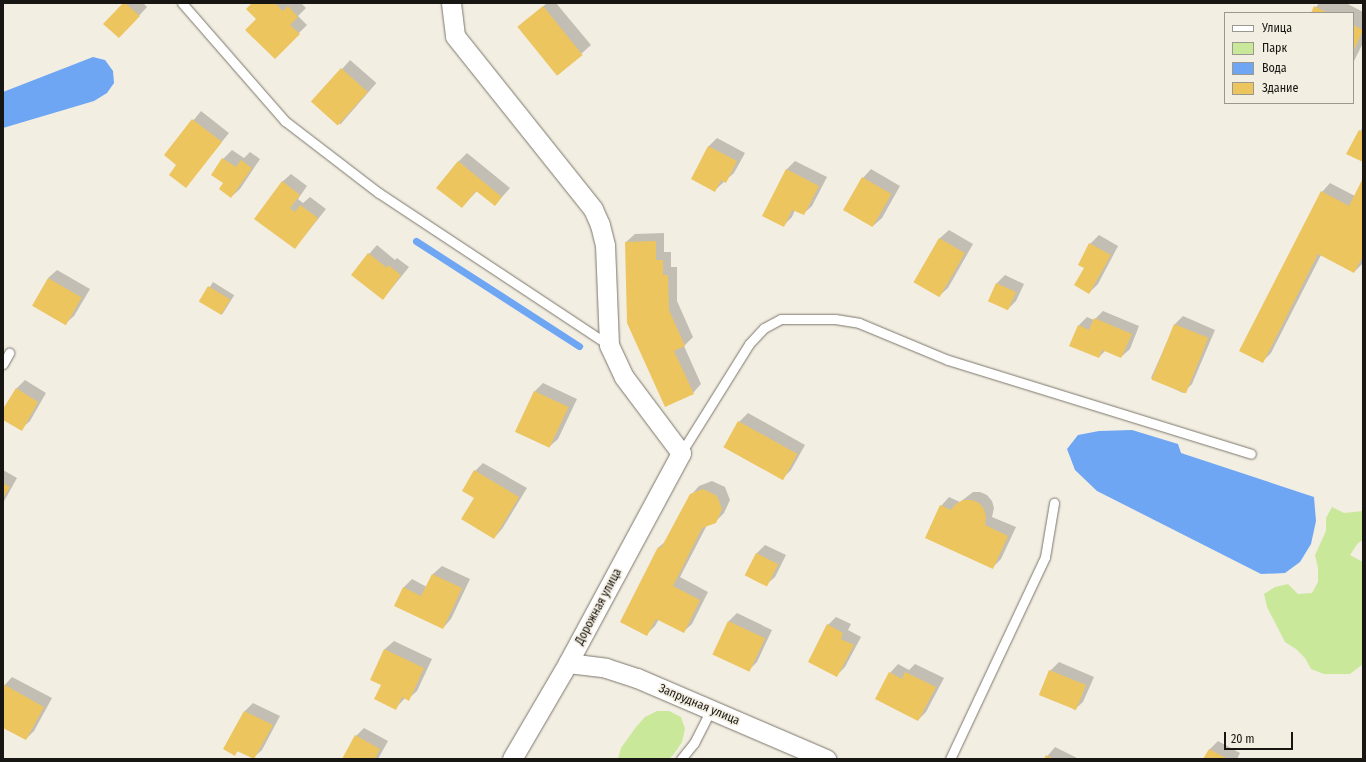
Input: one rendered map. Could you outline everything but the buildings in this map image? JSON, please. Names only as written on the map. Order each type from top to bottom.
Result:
[{"type":"street","points":[[451,3],[455,36],[593,209],[600,225],[605,245],[608,345],[624,377],[681,453]]},
{"type":"street","name":"Дорожная улица","points":[[512,759],[568,664],[681,453]]},
{"type":"street","name":"Запрудная улица","points":[[568,664],[606,668],[637,678],[826,759]]},
{"type":"lane","points":[[182,3],[285,121],[380,193],[608,345]]},
{"type":"lane","points":[[681,453],[749,344],[764,328],[781,319],[835,318],[859,323],[948,360],[1251,454]]},
{"type":"lane","points":[[3,364],[9,353]]},
{"type":"lane","points":[[950,759],[1045,557],[1054,503]]},
{"type":"lane","points":[[681,759],[694,743],[711,710]]},
{"type":"green space","points":[[1332,507],[1344,513],[1363,511],[1363,540],[1358,543],[1350,555],[1363,561],[1363,664],[1350,674],[1324,674],[1311,669],[1305,658],[1296,649],[1285,642],[1267,607],[1264,594],[1275,587],[1288,584],[1298,594],[1312,593],[1318,582],[1318,568],[1315,555],[1326,531],[1326,518]]},
{"type":"green space","points":[[657,711],[669,711],[681,717],[685,729],[682,742],[674,754],[669,759],[618,759],[621,748],[636,727],[645,717]]},
{"type":"water","points":[[93,57],[105,60],[113,71],[114,83],[107,93],[94,101],[3,128],[3,92]]},
{"type":"water","points":[[1132,430],[1178,444],[1181,453],[1314,497],[1316,521],[1311,544],[1300,562],[1285,573],[1261,574],[1097,491],[1075,470],[1067,449],[1078,435],[1099,431]]},
{"type":"waterway","points":[[416,241],[579,346]]}]
